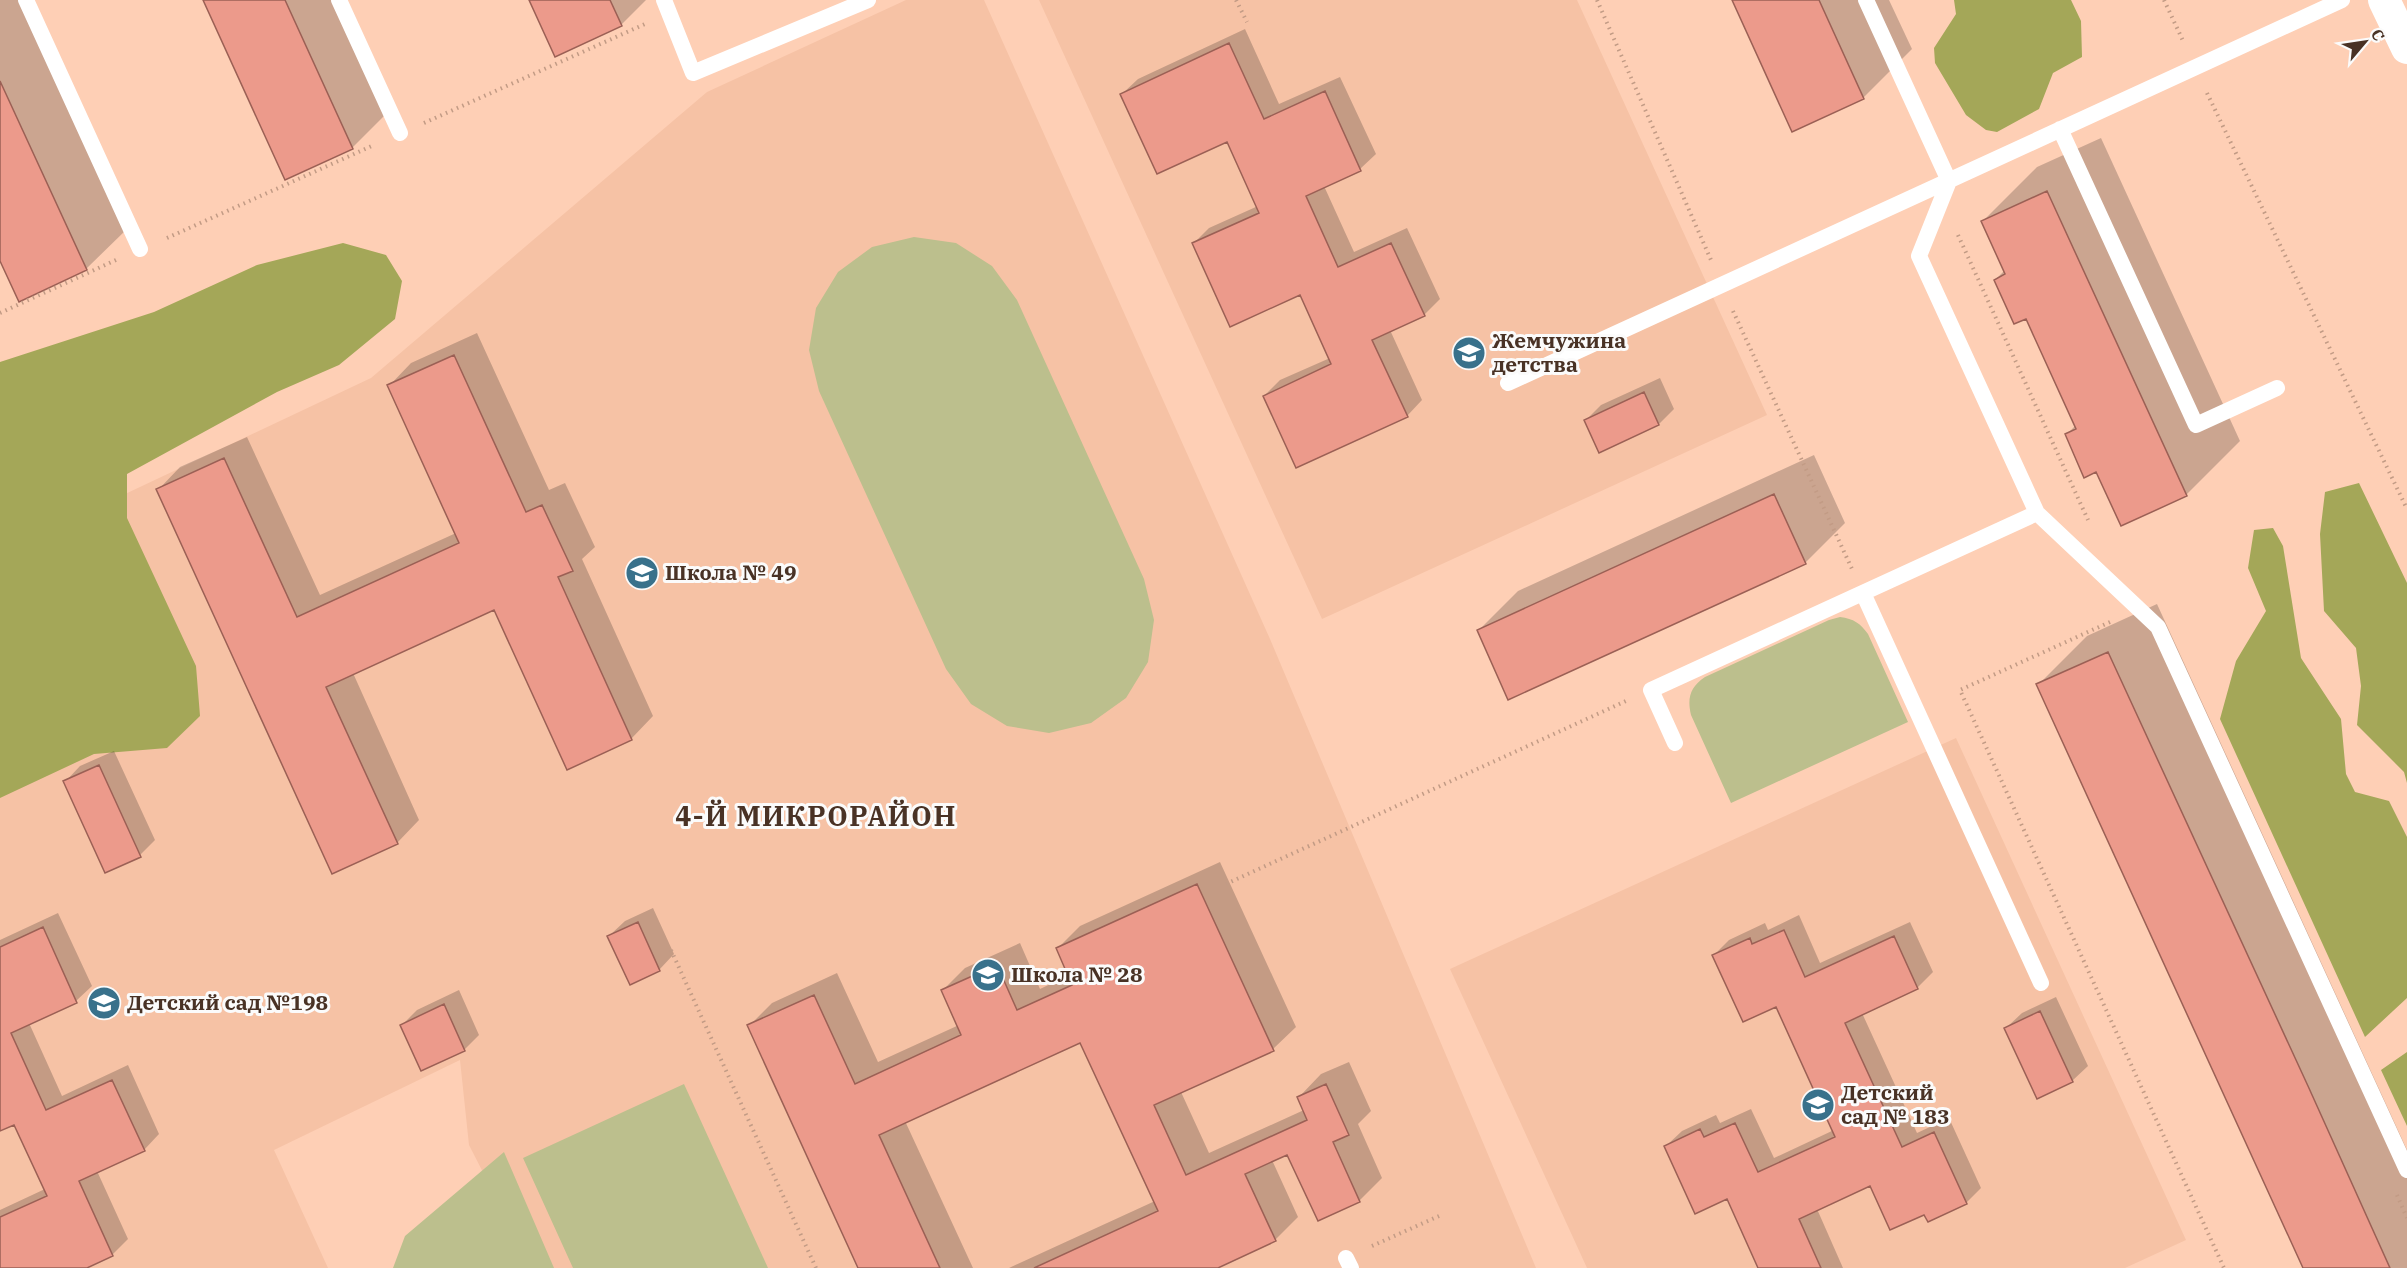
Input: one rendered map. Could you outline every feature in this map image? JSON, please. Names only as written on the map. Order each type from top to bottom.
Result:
[{"type":"street","points":[[2384,0],[2407,47]]},
{"type":"lane","points":[[26,0],[141,249]]},
{"type":"lane","points":[[339,0],[400,133]]},
{"type":"lane","points":[[667,7],[693,73],[868,0]]},
{"type":"lane","points":[[1866,0],[1949,181],[1919,256],[2037,513],[2158,627],[2407,1170]]},
{"type":"lane","points":[[1508,383],[2342,0]]},
{"type":"lane","points":[[2060,129],[2196,425],[2277,388]]},
{"type":"lane","points":[[1676,743],[1651,690],[2037,513]]},
{"type":"lane","points":[[1863,593],[2041,984]]},
{"type":"path","points":[[1236,0],[1247,22]]},
{"type":"path","points":[[2164,0],[2407,509]]},
{"type":"path","points":[[0,313],[400,133],[667,7]]},
{"type":"path","points":[[1942,200],[2091,526]]},
{"type":"path","points":[[2120,591],[2130,613],[1960,690],[2224,1268]]},
{"type":"path","points":[[1226,884],[1651,690]]},
{"type":"path","points":[[671,951],[816,1268]]},
{"type":"path","points":[[1349,1263],[1439,1216]]},
{"type":"shaded area","points":[[906,0],[984,0],[1270,639],[1536,1268],[532,1268],[469,1145],[460,1060],[274,1150],[328,1268],[0,1268],[0,634],[87,512],[371,378],[707,92]]},
{"type":"shaded area","name":"Жемчужина детства","points":[[1039,0],[1577,0],[1767,415],[1322,619]]},
{"type":"shaded area","name":"Детский сад № 183","points":[[1956,738],[2186,1240],[2125,1268],[1587,1268],[1450,969]]},
{"type":"green space","points":[[1954,0],[2071,0],[2081,21],[2082,57],[2053,73],[2039,109],[1997,132],[1986,130],[1966,115],[1935,63],[1934,48],[1956,14]]},
{"type":"green space","points":[[914,237],[956,243],[992,266],[1017,300],[1144,579],[1154,620],[1148,662],[1126,698],[1091,723],[1049,733],[1007,726],[971,704],[946,669],[819,391],[809,350],[816,308],[838,272],[872,247]]},
{"type":"green space","points":[[343,243],[386,255],[402,281],[395,319],[339,365],[277,392],[127,474],[127,518],[196,666],[200,716],[167,748],[94,754],[0,798],[0,362],[154,312],[257,265]]},
{"type":"green space","points":[[2359,483],[2407,583],[2407,783],[2404,772],[2357,725],[2361,686],[2356,648],[2324,611],[2320,534],[2325,492]]},
{"type":"green space","points":[[2273,528],[2283,546],[2301,658],[2341,719],[2346,774],[2355,792],[2389,801],[2407,837],[2407,998],[2365,1037],[2220,719],[2236,661],[2266,611],[2248,568],[2254,530]]},
{"type":"green space","points":[[1840,617],[1856,622],[1868,634],[1908,722],[1731,803],[1691,715],[1689,703],[1693,689],[1705,677]]},
{"type":"green space","points":[[2407,1052],[2407,1126],[2381,1070]]},
{"type":"green space","points":[[684,1084],[768,1268],[573,1268],[523,1158]]},
{"type":"green space","points":[[504,1152],[554,1268],[393,1268],[405,1236]]},
{"type":"building","points":[[203,0],[285,0],[353,149],[285,180]]},
{"type":"building","points":[[529,0],[610,0],[622,26],[555,57]]},
{"type":"building","points":[[1732,0],[1819,0],[1864,99],[1792,132]]},
{"type":"building","points":[[1229,43],[1264,119],[1325,91],[1361,171],[1306,196],[1338,267],[1391,243],[1425,316],[1372,340],[1408,417],[1296,468],[1263,396],[1331,364],[1300,295],[1230,327],[1192,243],[1259,213],[1227,142],[1157,174],[1120,94]]},
{"type":"building","points":[[0,81],[87,270],[19,302],[0,261]]},
{"type":"building","points":[[2047,191],[2187,496],[2121,526],[2096,472],[2084,478],[2065,434],[2076,429],[2026,319],[2014,324],[1994,280],[2005,274],[1981,221]]},
{"type":"building","points":[[454,355],[526,512],[542,505],[573,571],[558,577],[632,740],[567,770],[494,610],[326,687],[398,844],[332,874],[156,489],[224,458],[297,617],[459,543],[387,385]]},
{"type":"building","points":[[1644,392],[1659,425],[1599,453],[1584,420]]},
{"type":"building","points":[[1774,494],[1806,564],[1508,700],[1477,630]]},
{"type":"building","points":[[2108,652],[2390,1268],[2303,1268],[2036,684]]},
{"type":"building","points":[[99,765],[141,857],[105,873],[63,781]]},
{"type":"building","points":[[1197,884],[1274,1051],[1154,1105],[1186,1175],[1307,1120],[1297,1097],[1326,1084],[1349,1135],[1333,1142],[1360,1202],[1318,1221],[1287,1155],[1245,1174],[1276,1241],[1218,1268],[1034,1268],[1158,1211],[1080,1043],[879,1135],[940,1268],[858,1268],[747,1025],[814,995],[855,1084],[961,1035],[941,990],[997,965],[1017,1010],[1072,985],[1056,948]]},
{"type":"building","points":[[638,922],[660,971],[630,985],[607,936]]},
{"type":"building","points":[[43,927],[77,1003],[11,1033],[46,1110],[112,1080],[145,1151],[79,1181],[113,1256],[87,1268],[0,1268],[0,1217],[47,1196],[14,1125],[0,1131],[0,947]]},
{"type":"building","points":[[1784,930],[1805,977],[1894,936],[1918,989],[1845,1023],[1902,1147],[1934,1132],[1967,1204],[1928,1222],[1924,1215],[1890,1230],[1870,1186],[1799,1219],[1821,1268],[1758,1268],[1727,1199],[1695,1214],[1664,1146],[1700,1129],[1704,1137],[1735,1123],[1758,1172],[1835,1137],[1776,1007],[1743,1022],[1712,955],[1750,938],[1752,944]]},
{"type":"building","points":[[444,1004],[465,1051],[421,1071],[400,1025]]},
{"type":"building","points":[[2040,1011],[2073,1082],[2037,1099],[2004,1028]]},
{"type":"place","name":"Жемчужина детства","points":[[1469,353]]},
{"type":"place","name":"Школа № 49","points":[[642,573]]},
{"type":"place","name":"Школа № 28","points":[[988,975]]},
{"type":"place","name":"Детский сад №198","points":[[104,1003]]},
{"type":"place","name":"Детский сад № 183","points":[[1818,1105]]},
{"type":"district","name":"4-Й МИКРОРАЙОН","points":[[816,817]]}]
